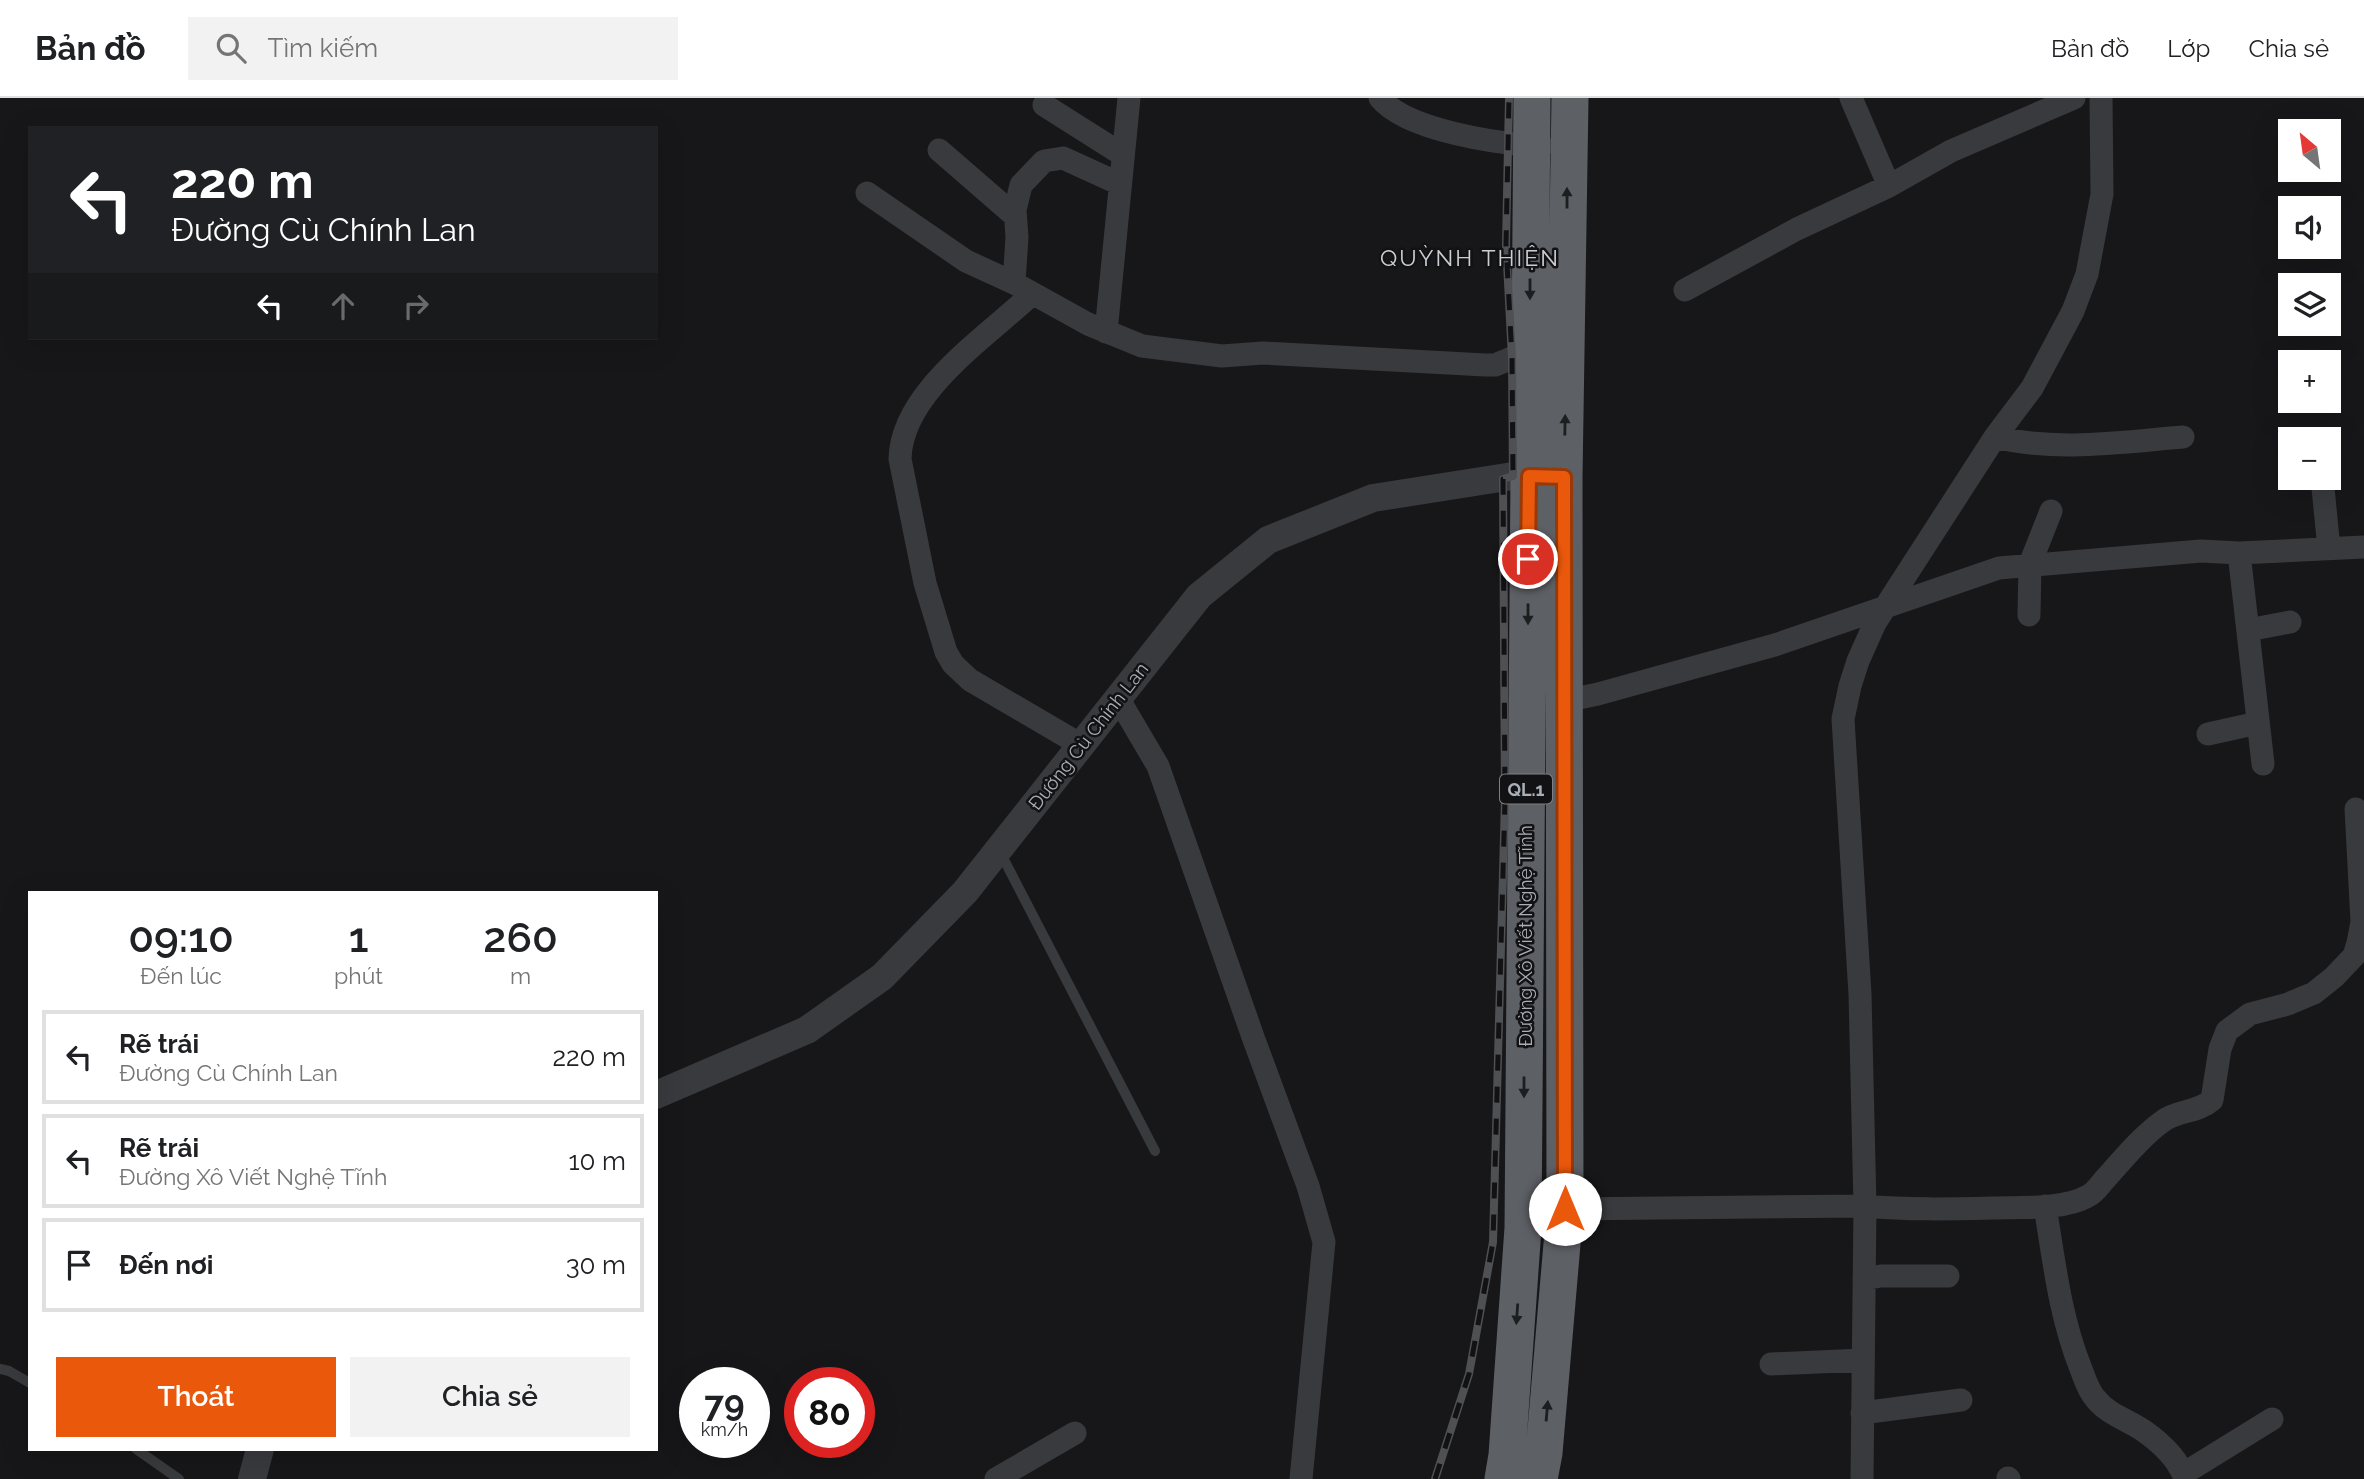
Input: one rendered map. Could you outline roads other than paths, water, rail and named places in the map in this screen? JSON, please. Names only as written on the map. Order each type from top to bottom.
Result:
[{"type":"highway","name":"Đường Xô Viết Nghệ Tĩnh","points":[[1532,98],[1529,356],[1547,477],[1565,701],[1565,1209],[1544,1452],[1539,1479]]},
{"type":"highway","name":"Đường Xô Viết Nghệ Tĩnh","points":[[1503,1479],[1508,1442],[1522,1227],[1547,477],[1566,355],[1570,98]]},
{"type":"street","points":[[1107,332],[1129,98]]},
{"type":"street","points":[[1380,98],[1411,118],[1454,134],[1506,144],[1568,147]]},
{"type":"street","points":[[1851,98],[1889,186]]},
{"type":"street","points":[[1685,290],[1797,229],[1889,186],[1985,135],[2074,98]]},
{"type":"street","points":[[1862,1479],[1865,1206],[1860,994],[1843,719],[1858,661],[1875,623],[1996,437],[2032,388],[2073,311],[2087,274],[2102,194],[2101,98]]},
{"type":"street","points":[[1044,105],[1123,155]]},
{"type":"street","points":[[939,150],[1015,216]]},
{"type":"street","points":[[1081,745],[970,680],[949,658],[925,583],[900,459],[900,443],[924,397],[968,349],[1001,323],[1023,288],[1015,216],[1021,185],[1044,161],[1051,159],[1076,163],[1120,184]]},
{"type":"street","points":[[867,193],[953,254],[1107,332],[1142,346],[1222,356],[1263,353],[1485,365],[1529,356],[1566,355]]},
{"type":"street","points":[[1996,437],[2024,444],[2072,445],[2183,437]]},
{"type":"street","name":"Đường Cù Chính Lan","points":[[658,1094],[807,1030],[881,976],[965,892],[1199,596],[1268,540],[1373,498],[1513,476],[1547,477]]},
{"type":"street","points":[[2323,490],[2329,549]]},
{"type":"street","points":[[2029,615],[2030,564],[2051,511]]},
{"type":"street","points":[[1565,701],[1777,644],[1999,568],[2201,551],[2364,547]]},
{"type":"street","points":[[2239,552],[2263,764]]},
{"type":"street","points":[[2248,630],[2290,622]]},
{"type":"street","points":[[1118,698],[1158,766],[1308,1186],[1324,1242],[1301,1479]]},
{"type":"street","points":[[2208,734],[2258,723]]},
{"type":"street","points":[[1565,1209],[1865,1206],[1912,1210],[2045,1206],[2086,1198],[2096,1191],[2140,1141],[2164,1120],[2206,1106],[2212,1100],[2220,1049],[2227,1031],[2250,1014],[2288,1004],[2314,993],[2354,956],[2362,922],[2356,809]]},
{"type":"street","points":[[2045,1206],[2063,1315],[2073,1348],[2093,1396],[2113,1415],[2143,1430],[2166,1449],[2178,1463],[2184,1476],[2272,1419]]},
{"type":"street","points":[[1864,1279],[1881,1276],[1948,1276]]},
{"type":"street","points":[[1771,1364],[1863,1360]]},
{"type":"street","points":[[1862,1413],[1961,1400]]},
{"type":"street","points":[[996,1479],[1075,1433]]},
{"type":"street","points":[[252,1479],[259,1451]]},
{"type":"lane","points":[[999,850],[1155,1151]]},
{"type":"lane","points":[[0,1369],[28,1382]]},
{"type":"lane","points":[[139,1451],[179,1479]]},
{"type":"railway","points":[[1435,1479],[1469,1374],[1493,1242],[1505,799],[1503,479],[1513,476],[1512,358],[1506,244],[1509,98]]},
{"type":"district","name":"QUỲNH THIỆN","points":[[1470,257]]}]
